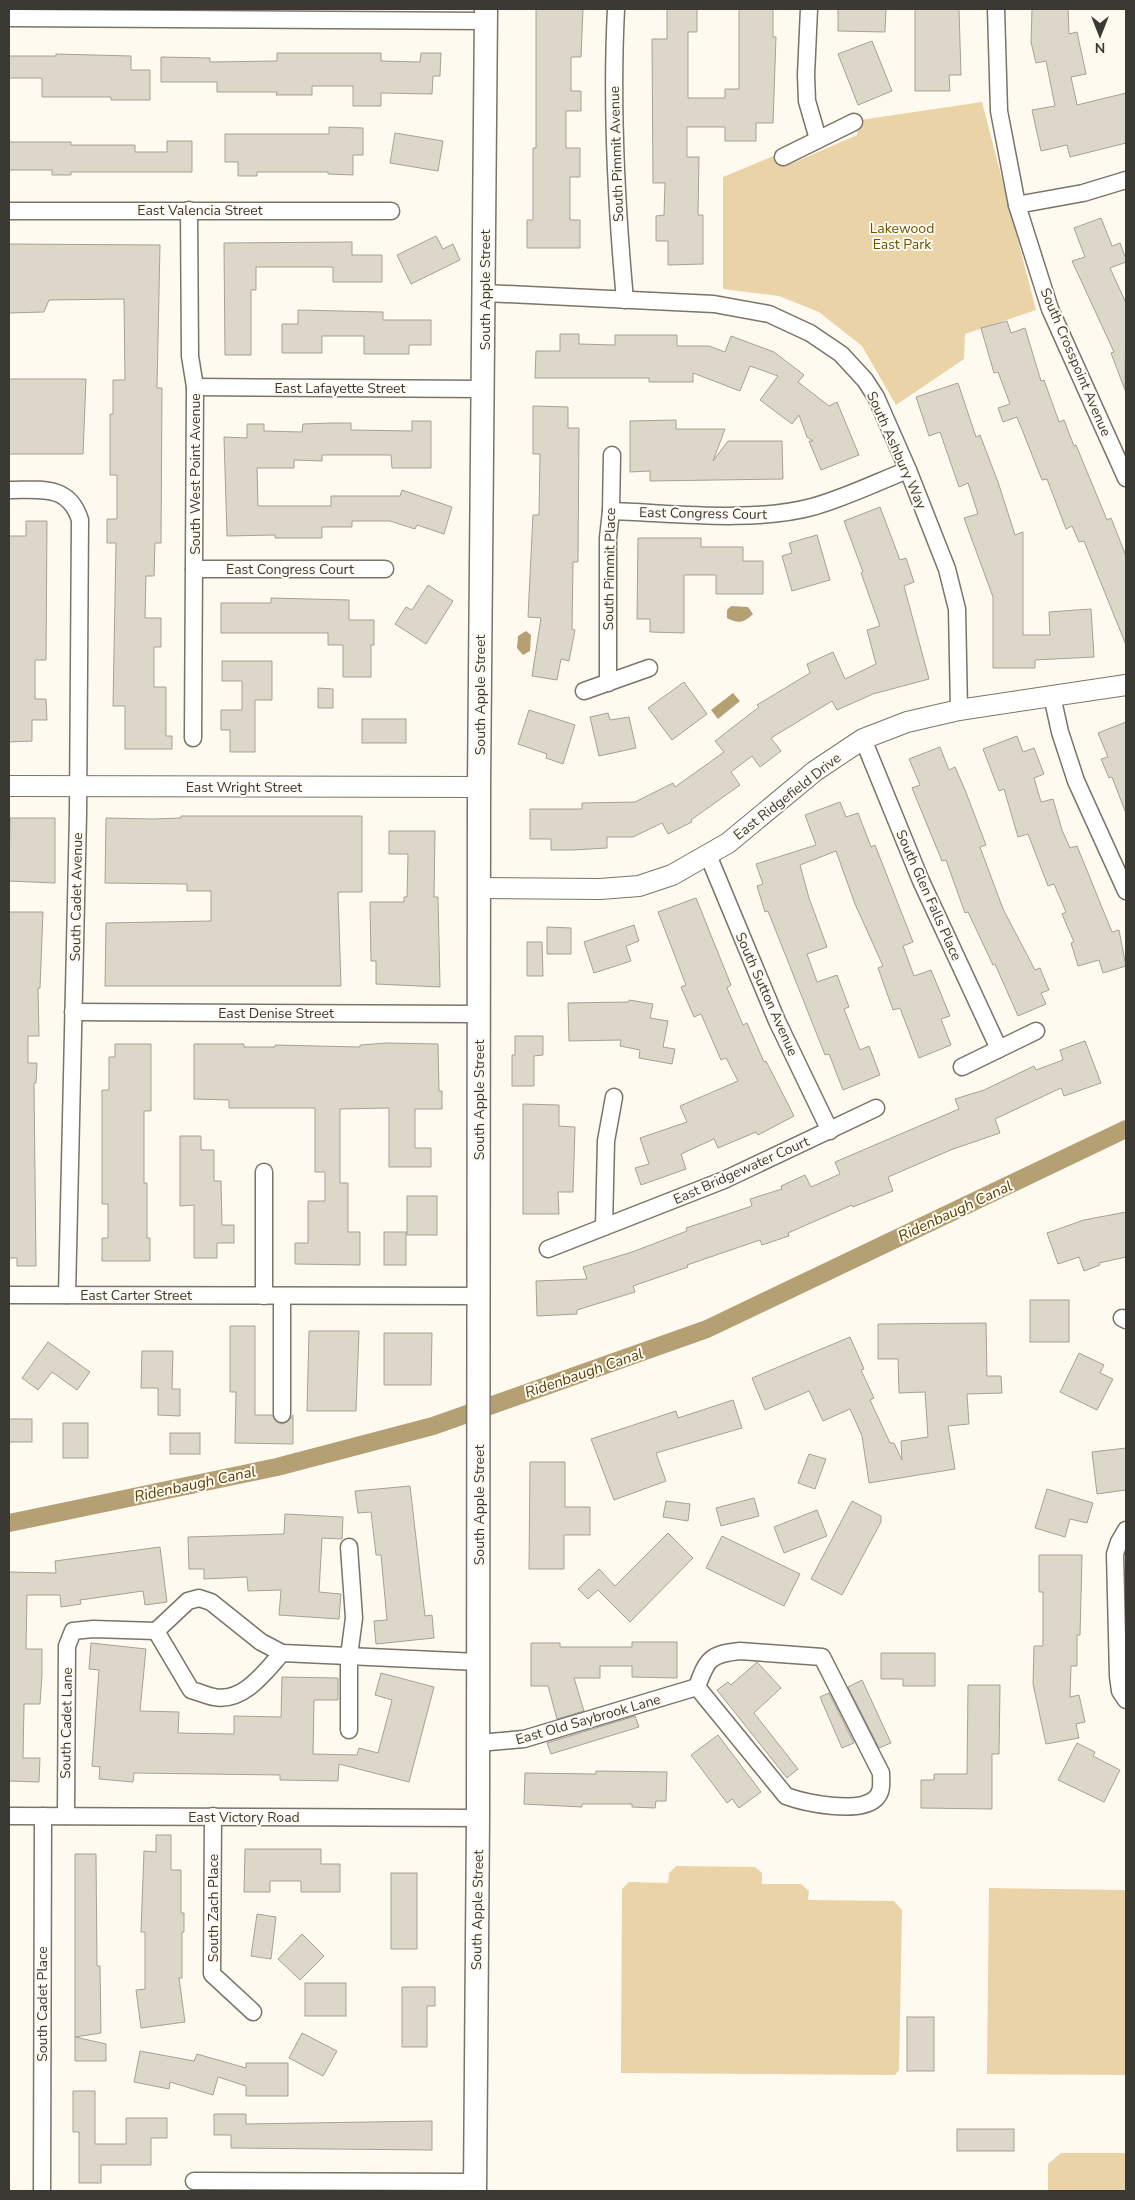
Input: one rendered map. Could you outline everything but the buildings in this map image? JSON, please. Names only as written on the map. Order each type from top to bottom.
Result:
[{"type":"main road","name":"South Apple Street","points":[[475,2186],[480,1296],[479,787],[485,293],[486,15]]},
{"type":"street","name":"South Pimmit Avenue","points":[[616,9],[613,61],[615,179],[625,300]]},
{"type":"street","points":[[809,9],[806,75],[807,101],[818,139]]},
{"type":"street","name":"South Crosspoint Avenue","points":[[996,9],[999,112],[1018,205],[1050,309],[1126,478]]},
{"type":"street","points":[[9,18],[486,15]]},
{"type":"street","points":[[783,157],[854,122]]},
{"type":"street","points":[[1018,205],[1083,193],[1126,180]]},
{"type":"street","name":"South West Point Avenue","points":[[188,210],[190,356],[195,387],[193,738]]},
{"type":"street","name":"East Valencia Street","points":[[9,211],[391,211]]},
{"type":"street","name":"South Ashbury Way","points":[[485,293],[714,304],[769,314],[810,333],[841,354],[865,380],[876,397],[908,470],[947,569],[957,609],[959,710]]},
{"type":"street","name":"East Lafayette Street","points":[[195,387],[484,389]]},
{"type":"street","name":"South Pimmit Place","points":[[608,683],[608,538],[611,511],[612,455]]},
{"type":"street","name":"East Congress Court","points":[[611,511],[744,515],[779,513],[813,507],[908,470]]},
{"type":"street","name":"South Cadet Avenue","points":[[9,490],[48,490],[60,493],[71,500],[80,520],[78,786],[66,1295]]},
{"type":"street","name":"East Congress Court","points":[[194,569],[385,569]]},
{"type":"street","points":[[584,691],[649,668]]},
{"type":"street","name":"East Ridgefield Drive","points":[[479,888],[600,889],[639,886],[672,875],[728,843],[815,771],[863,740],[907,722],[959,710],[1126,685]]},
{"type":"street","points":[[1052,696],[1060,732],[1076,781],[1126,892]]},
{"type":"street","name":"South Glen Falls Place","points":[[863,740],[921,881],[999,1049]]},
{"type":"street","name":"East Wright Street","points":[[9,786],[479,787]]},
{"type":"street","name":"South Sutton Avenue","points":[[708,855],[777,1021],[830,1131]]},
{"type":"street","name":"East Denise Street","points":[[73,1012],[479,1014]]},
{"type":"street","points":[[962,1067],[1036,1031]]},
{"type":"street","points":[[604,1227],[606,1141],[614,1097]]},
{"type":"street","name":"East Bridgewater Court","points":[[548,1249],[724,1180],[876,1108]]},
{"type":"street","points":[[264,1172],[264,1296]]},
{"type":"street","name":"East Carter Street","points":[[9,1295],[480,1296]]},
{"type":"street","points":[[282,1296],[282,1414]]},
{"type":"street","points":[[1126,1530],[1115,1554],[1118,1676],[1120,1691],[1126,1700]]},
{"type":"street","points":[[349,1547],[354,1618],[350,1656],[349,1730]]},
{"type":"street","points":[[282,1654],[251,1686],[235,1694],[216,1698],[191,1690],[156,1631],[188,1601],[199,1598],[211,1602],[260,1642],[282,1654],[478,1662]]},
{"type":"street","name":"South Cadet Lane","points":[[66,1816],[67,1646],[73,1632],[93,1629],[156,1631]]},
{"type":"street","points":[[740,1651],[822,1657],[881,1773],[881,1790],[875,1800],[863,1805],[804,1803],[786,1796],[697,1687],[705,1665],[720,1653],[740,1651]]},
{"type":"street","name":"East Old Saybrook Lane","points":[[478,1743],[524,1740],[697,1687]]},
{"type":"street","name":"East Victory Road","points":[[9,1816],[478,1818]]},
{"type":"street","name":"South Cadet Place","points":[[42,2191],[43,1816]]},
{"type":"street","name":"South Zach Place","points":[[213,1816],[212,1974],[253,2012]]},
{"type":"street","points":[[194,2181],[475,2186]]},
{"type":"green space","name":"Lakewood East Park","points":[[982,102],[1036,310],[965,334],[964,359],[896,405],[862,346],[819,312],[779,296],[723,289],[723,177],[776,155],[782,163],[793,163],[857,135],[860,120]]},
{"type":"green space","points":[[676,1866],[755,1867],[762,1873],[762,1884],[801,1884],[809,1891],[808,1900],[894,1901],[902,1910],[899,2070],[895,2075],[621,2073],[622,1889],[629,1882],[668,1883],[669,1873]]},
{"type":"green space","points":[[989,1888],[1126,1890],[1126,2075],[987,2074]]},
{"type":"green space","points":[[1061,2153],[1126,2153],[1126,2191],[1048,2191],[1048,2164]]},
{"type":"shaded area","points":[[731,606],[748,607],[753,614],[741,622],[731,620],[727,618],[727,610]]},
{"type":"shaded area","points":[[526,631],[531,635],[530,651],[523,655],[517,648],[518,636]]},
{"type":"shaded area","points":[[733,693],[740,701],[718,719],[711,710]]},
{"type":"waterway","name":"Ridenbaugh Canal","points":[[9,1523],[277,1467],[433,1426],[707,1329],[1126,1129]]}]
